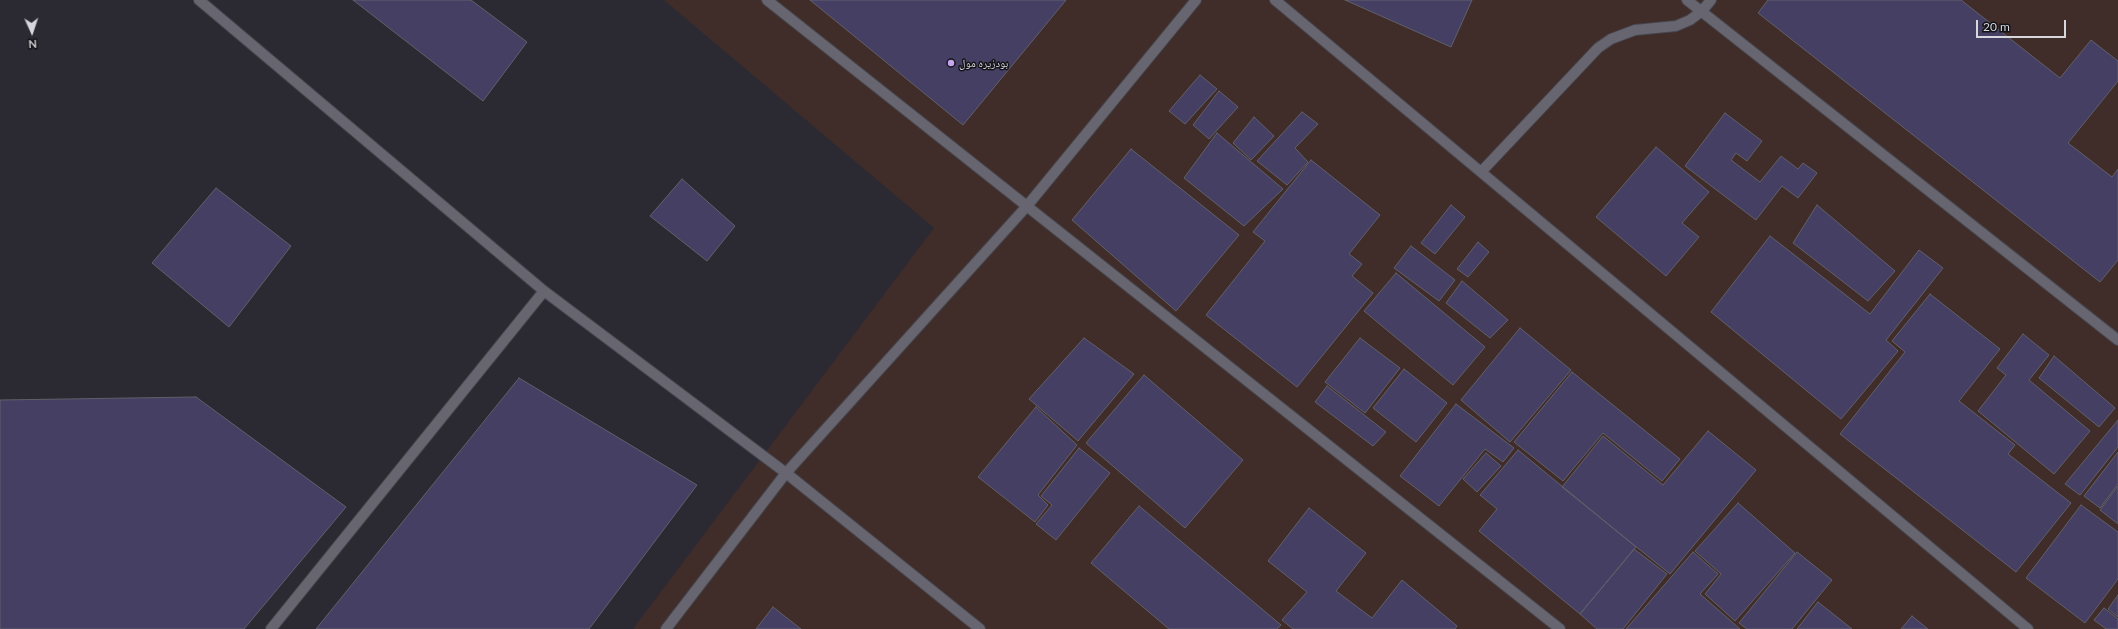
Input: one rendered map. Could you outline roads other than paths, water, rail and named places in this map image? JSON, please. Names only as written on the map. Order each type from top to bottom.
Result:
[{"type":"lane","points":[[199,0],[544,291],[786,473],[980,629]]},
{"type":"lane","points":[[767,0],[1560,629]]},
{"type":"lane","points":[[666,629],[786,473],[1027,206],[1196,0]]},
{"type":"lane","points":[[1275,0],[2028,629]]},
{"type":"lane","points":[[1687,0],[2118,340]]},
{"type":"lane","points":[[1481,172],[1598,48],[1611,39],[1635,30],[1676,26],[1690,20],[1702,11],[1711,0]]},
{"type":"lane","points":[[271,629],[544,291]]},
{"type":"place","name":"بودزيره مول","points":[[951,63]]}]
